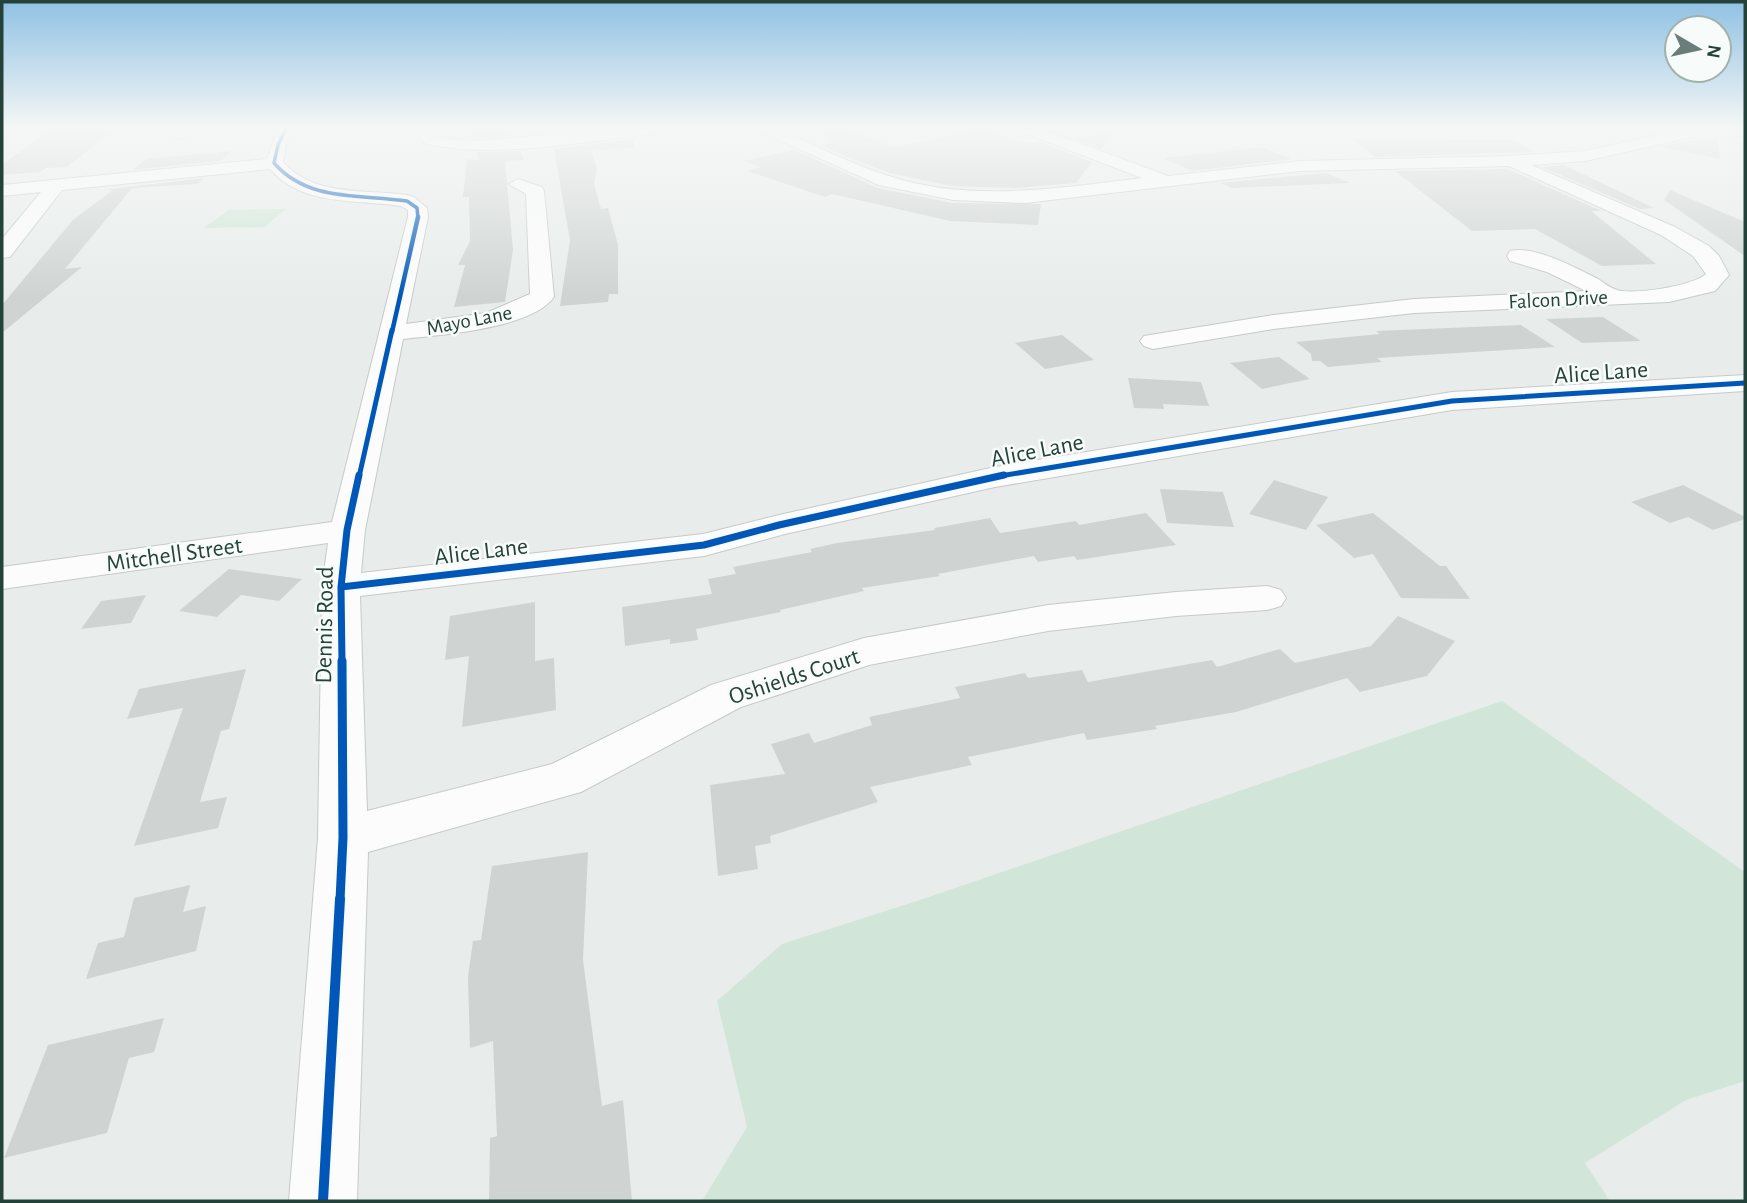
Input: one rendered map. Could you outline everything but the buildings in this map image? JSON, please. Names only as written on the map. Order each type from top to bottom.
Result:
[{"type":"street","points":[[2,190],[55,185]]},
{"type":"street","points":[[2,252],[57,185]]},
{"type":"street","name":"Dennis Road","points":[[298,185],[306,189],[407,201],[417,208],[418,217],[347,530],[341,587],[342,838],[323,1201]]},
{"type":"street","name":"Mayo Lane","points":[[393,333],[498,318],[527,309],[542,298],[534,191],[521,185]]},
{"type":"street","points":[[907,185],[953,194],[1025,197],[1128,185]]},
{"type":"street","name":"Falcon Drive","points":[[1153,341],[1273,322],[1414,306],[1670,295],[1707,286],[1718,275],[1711,261],[1701,251],[1668,231],[1566,185]]},
{"type":"street","points":[[1518,256],[1539,260],[1565,271],[1612,297]]},
{"type":"street","name":"Alice Lane","points":[[341,587],[704,545],[779,525],[995,477],[1452,401],[1745,383]]},
{"type":"street","name":"Mitchell Street","points":[[2,578],[347,530]]},
{"type":"street","name":"Oshields Court","points":[[342,838],[564,779],[726,696],[864,652],[1048,618],[1176,604],[1267,598]]},
{"type":"green space","points":[[286,209],[264,227],[204,228],[229,210]]},
{"type":"green space","points":[[1502,701],[1745,872],[1745,1081],[1686,1100],[1585,1163],[1610,1201],[702,1201],[747,1127],[717,1001],[782,944],[920,900]]},
{"type":"cycle path","points":[[300,185],[335,194],[407,201],[417,208],[418,217],[347,530],[341,587],[343,838],[323,1201]]},
{"type":"cycle path","points":[[341,587],[704,545],[779,525],[995,477],[1452,401],[1745,383]]}]
